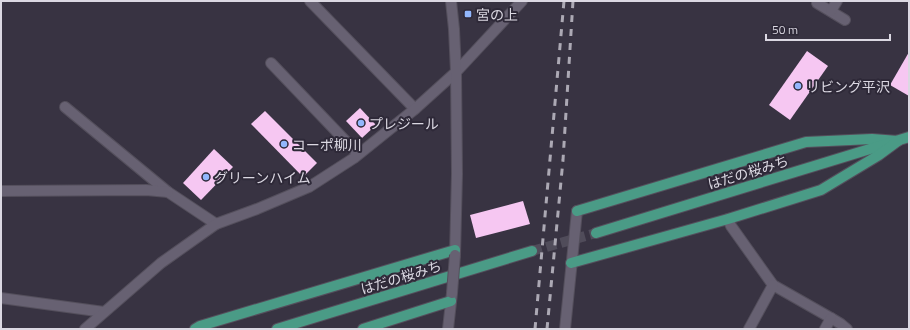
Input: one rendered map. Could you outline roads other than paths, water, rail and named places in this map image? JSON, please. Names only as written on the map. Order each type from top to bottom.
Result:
[{"type":"main road","name":"はだの桜みち","points":[[596,233],[909,137]]},
{"type":"main road","points":[[577,211],[806,142],[872,139],[898,141]]},
{"type":"main road","points":[[572,263],[728,219],[821,190],[879,155],[898,141]]},
{"type":"main road","name":"はだの桜みち","points":[[277,329],[532,251]]},
{"type":"main road","points":[[194,329],[455,252]]},
{"type":"main road","points":[[363,329],[452,297]]},
{"type":"street","points":[[311,1],[415,109]]},
{"type":"street","points":[[448,329],[455,252],[457,174],[456,72],[451,1]]},
{"type":"street","points":[[85,329],[161,263],[216,224],[257,209],[309,187],[358,154],[415,109],[456,72],[522,1]]},
{"type":"street","points":[[831,11],[837,1]]},
{"type":"street","points":[[817,3],[845,20]]},
{"type":"street","points":[[271,63],[358,154]]},
{"type":"street","points":[[65,107],[168,192],[216,224]]},
{"type":"street","points":[[1,191],[139,190],[168,192]]},
{"type":"street","points":[[565,329],[577,211]]},
{"type":"street","points":[[728,219],[731,226],[774,285],[832,318],[847,329]]},
{"type":"street","points":[[749,329],[774,285]]},
{"type":"street","points":[[1,298],[104,312]]},
{"type":"street","points":[[825,329],[832,318]]},
{"type":"tunnel","points":[[532,251],[596,233]]},
{"type":"railway","points":[[535,329],[564,1]]},
{"type":"railway","points":[[547,329],[563,160],[573,1]]},
{"type":"place","name":"宮の上","points":[[468,14]]},
{"type":"place","name":"リビング平沢","points":[[798,86]]},
{"type":"place","name":"プレジール","points":[[361,123]]},
{"type":"place","name":"コーポ柳川","points":[[284,144]]},
{"type":"place","name":"グリーンハイム","points":[[206,177]]}]
